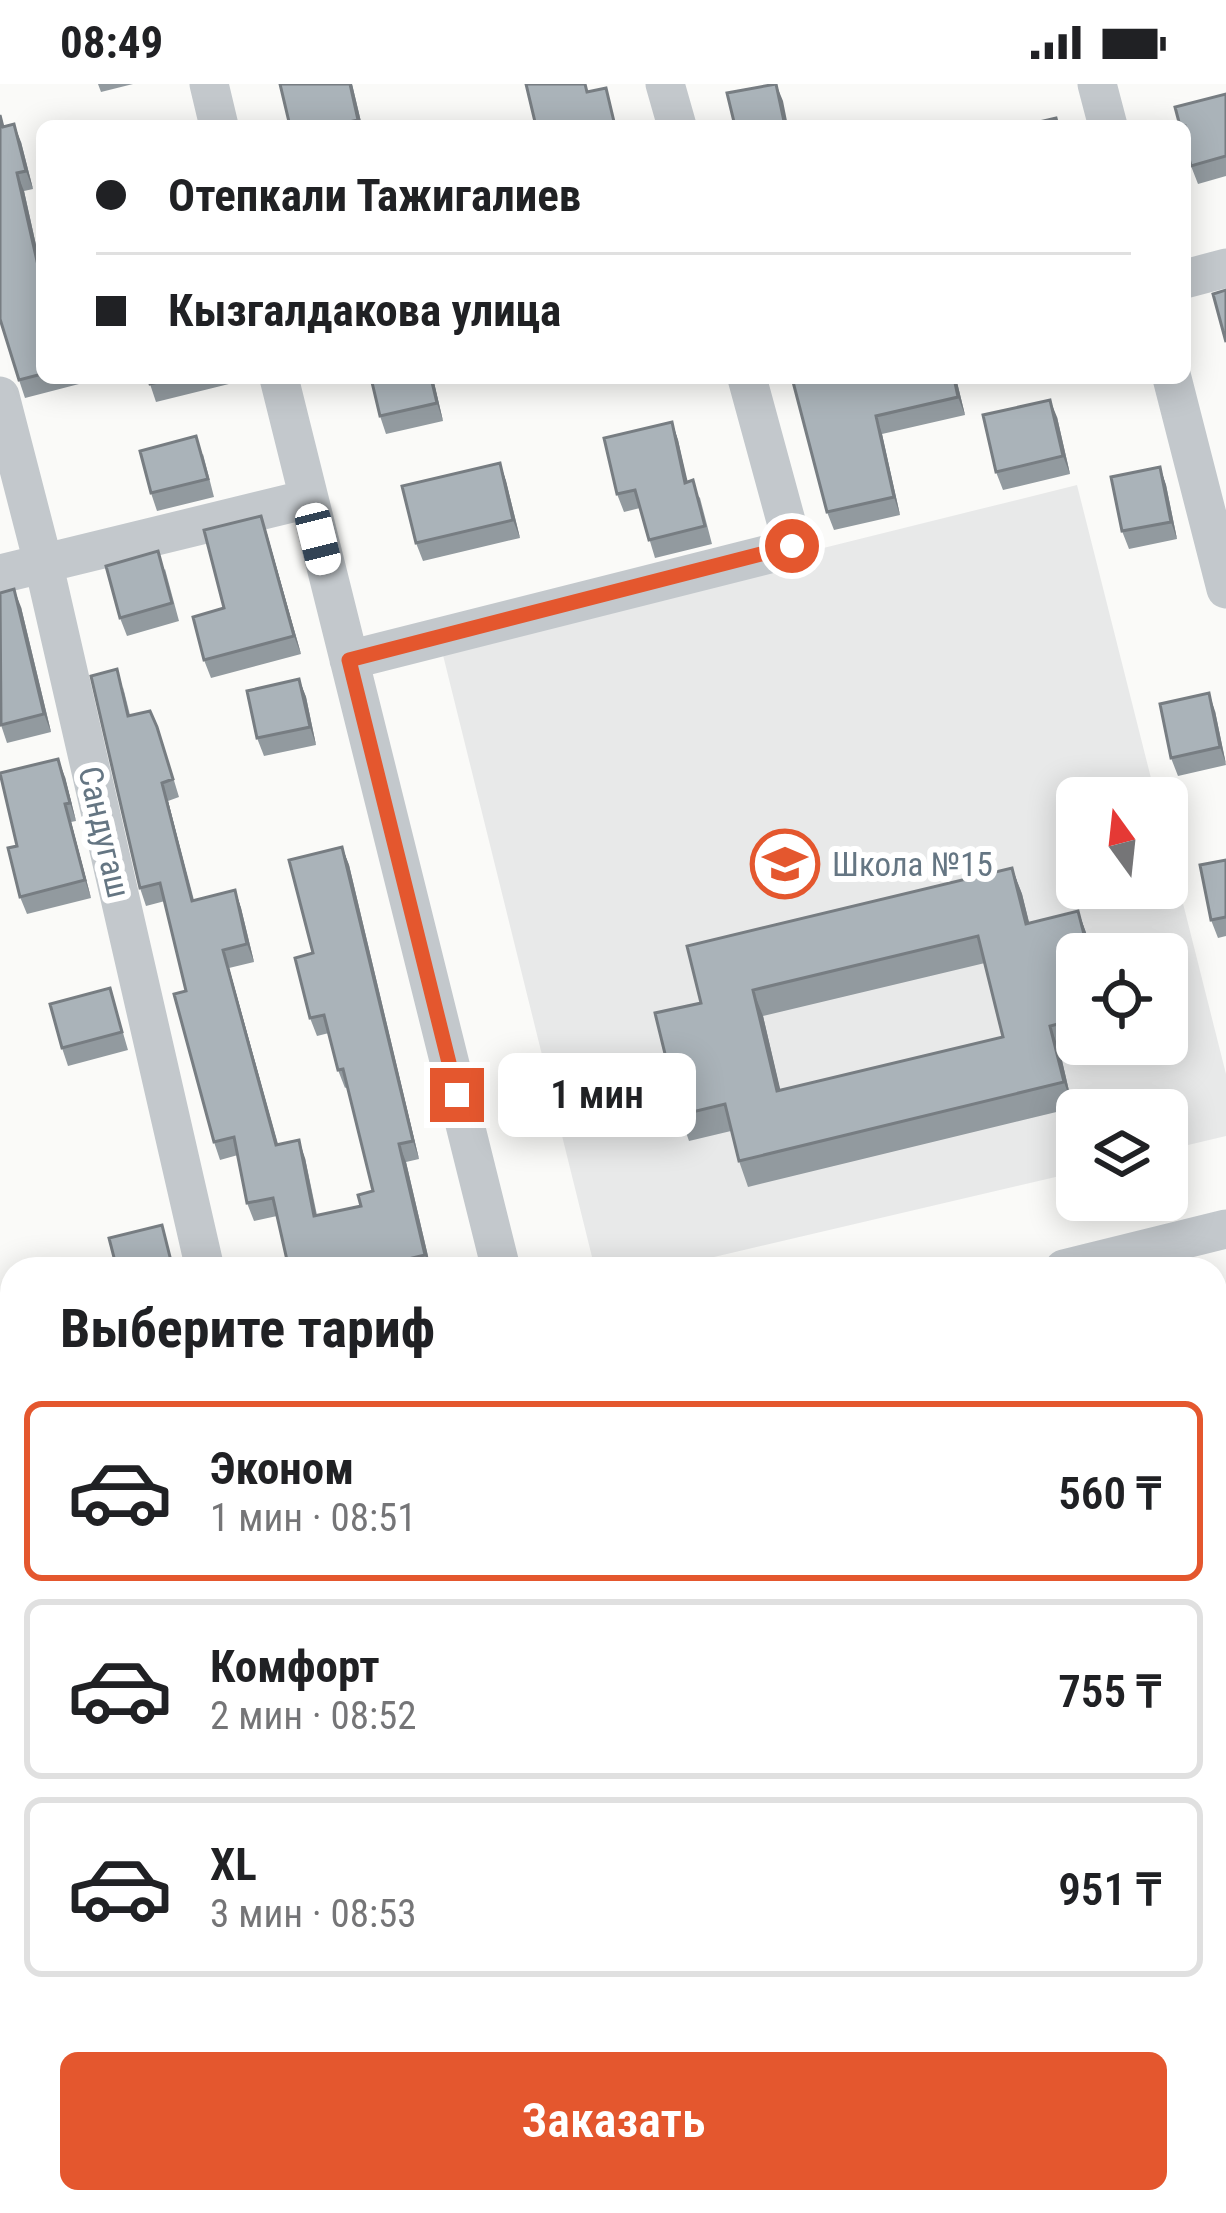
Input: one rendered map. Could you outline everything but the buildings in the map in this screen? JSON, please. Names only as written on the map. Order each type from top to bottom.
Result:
[{"type":"street","points":[[209,84],[218,120]]},
{"type":"street","points":[[665,84],[675,120]]},
{"type":"street","points":[[1097,84],[1106,120]]},
{"type":"street","points":[[1191,277],[1226,268]]},
{"type":"street","points":[[280,384],[498,1257]]},
{"type":"street","points":[[349,660],[789,549],[792,543],[749,384]]},
{"type":"street","points":[[1174,384],[1226,589]]},
{"type":"street","name":"Сандугаш","points":[[0,396],[44,566],[202,1257]]},
{"type":"street","points":[[0,574],[308,499]]},
{"type":"street","points":[[1113,1257],[1226,1229]]},
{"type":"shaded area","name":"Школа №15","points":[[1077,485],[1151,777],[1056,777],[1056,909],[1184,909],[1226,1074],[1226,1136],[1188,1145],[1188,1089],[1056,1089],[1056,1177],[714,1257],[592,1257],[440,643]]},
{"type":"place","name":"Школа №15","points":[[785,864]]},
{"type":"route","points":[[457,1095],[349,660],[792,546]]}]
